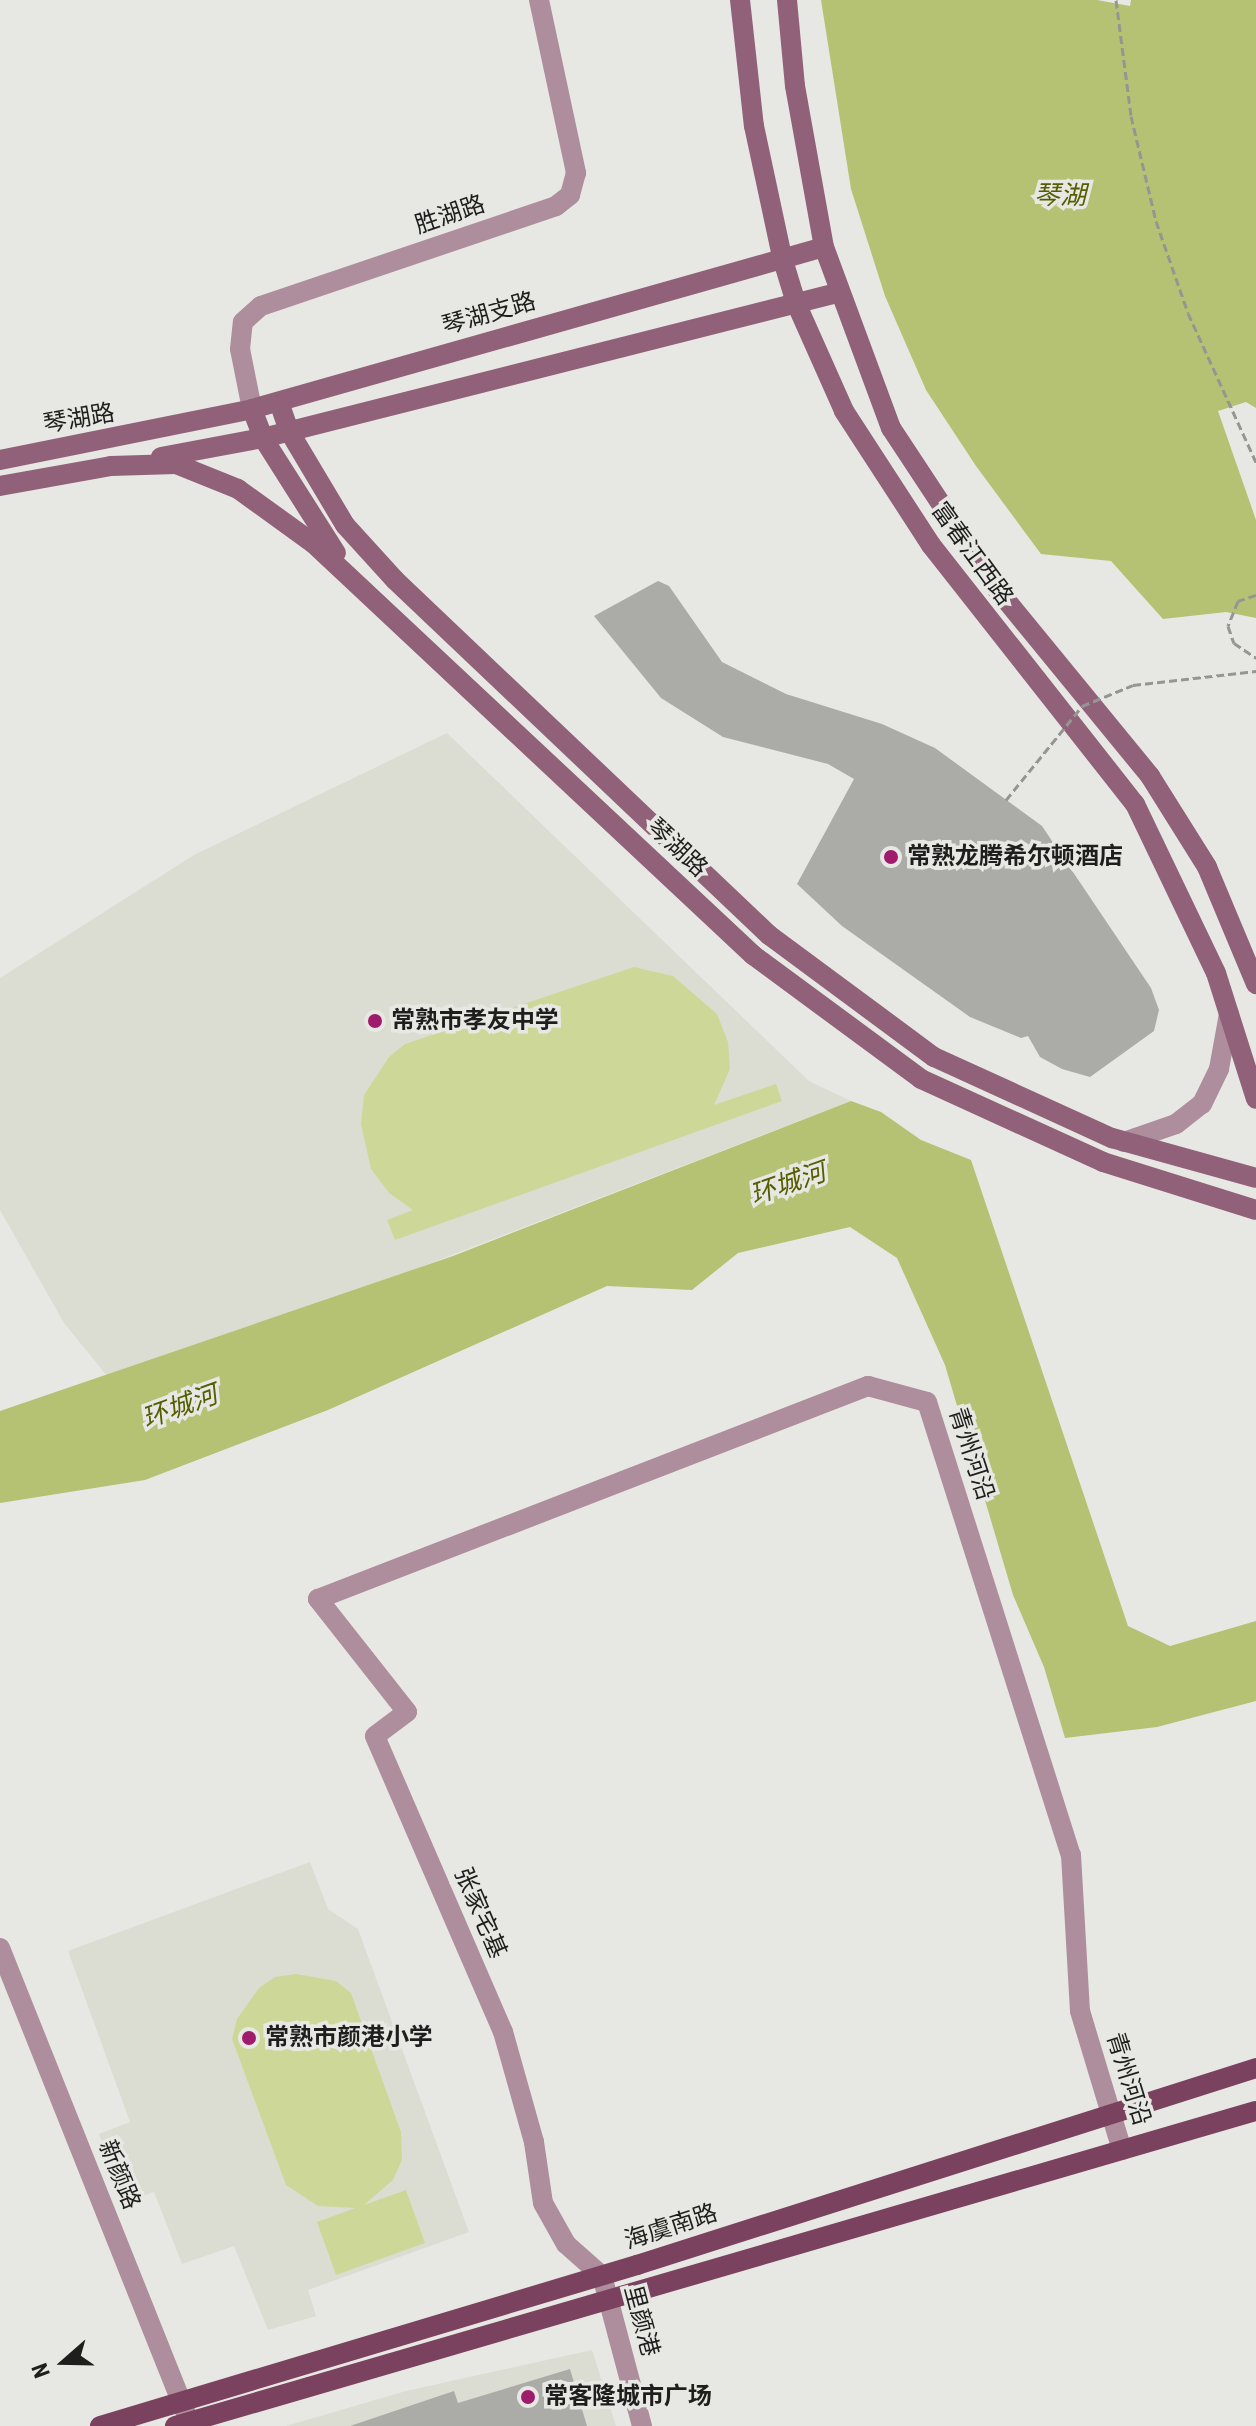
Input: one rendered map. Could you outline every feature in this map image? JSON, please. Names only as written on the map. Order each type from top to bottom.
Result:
[{"type":"main road","name":"富春江西路","points":[[740,0],[754,126],[782,257],[796,303],[844,411],[931,545],[1135,804],[1216,973],[1256,1099]]},
{"type":"main road","name":"富春江西路","points":[[787,0],[795,86],[824,247],[837,293],[891,428],[997,589],[1150,776],[1207,867],[1256,984]]},
{"type":"main road","name":"琴湖支路","points":[[167,429],[279,402],[824,247]]},
{"type":"main road","points":[[263,438],[837,293]]},
{"type":"main road","name":"琴湖路","points":[[279,402],[289,431],[345,525],[395,580],[769,935],[934,1057],[1124,1142],[1256,1178]]},
{"type":"main road","points":[[252,409],[263,438],[335,552],[391,615]]},
{"type":"main road","name":"琴湖路","points":[[0,460],[167,429]]},
{"type":"main road","name":"琴湖路","points":[[0,486],[263,438]]},
{"type":"main road","name":"琴湖路","points":[[111,466],[176,464],[238,489],[313,543],[753,955],[921,1079],[1103,1162],[1256,1210]]},
{"type":"main road","name":"海虞南路","points":[[100,2426],[602,2276],[1256,2068]]},
{"type":"main road","name":"海虞南路","points":[[182,2424],[1256,2111]]},
{"type":"street","name":"胜湖路","points":[[252,409],[240,349],[243,322],[261,306],[556,206],[570,195],[576,173],[539,0]]},
{"type":"street","points":[[1124,1142],[1176,1124],[1202,1104],[1219,1069],[1229,1014]]},
{"type":"street","name":"青州河沿","points":[[318,1599],[868,1386],[927,1402],[1071,1855],[1080,2011],[1114,2113],[1122,2150]]},
{"type":"street","name":"张家宅基","points":[[318,1599],[407,1712],[375,1736],[503,2032],[534,2142],[543,2203],[566,2244],[602,2276]]},
{"type":"street","name":"新颜路","points":[[0,1948],[182,2399],[182,2424]]},
{"type":"street","name":"里颜港","points":[[602,2276],[642,2426]]},
{"type":"path","points":[[1116,2],[1131,116],[1156,221],[1188,313],[1256,462]]},
{"type":"path","points":[[1256,595],[1238,601],[1228,626],[1234,643],[1256,658]]},
{"type":"path","points":[[1006,800],[1082,706],[1133,685],[1256,671]]},
{"type":"shaded area","name":"常熟市孝友中学","points":[[447,733],[809,1081],[851,1101],[296,1315],[108,1377],[64,1323],[0,1210],[0,978],[194,855]]},
{"type":"shaded area","points":[[634,967],[673,976],[717,1014],[728,1042],[730,1069],[714,1105],[776,1084],[782,1101],[395,1240],[387,1220],[413,1210],[389,1193],[371,1169],[361,1124],[364,1095],[389,1057],[405,1044]]},
{"type":"shaded area","name":"常熟市颜港小学","points":[[310,1862],[328,1909],[358,1929],[469,2232],[308,2290],[316,2316],[268,2330],[234,2246],[182,2264],[154,2192],[124,2203],[99,2134],[130,2122],[68,1951]]},
{"type":"shaded area","points":[[296,1974],[336,1981],[351,1993],[401,2132],[402,2160],[393,2180],[364,2205],[406,2190],[425,2243],[336,2275],[317,2222],[355,2208],[318,2206],[286,2185],[232,2039],[237,2019],[259,1988],[275,1977]]},
{"type":"shaded area","points":[[592,2350],[616,2426],[286,2426],[406,2391]]},
{"type":"water","name":"琴湖","points":[[821,0],[1097,0],[1130,6],[1131,0],[1256,0],[1256,408],[1246,402],[1218,411],[1256,520],[1256,618],[1226,612],[1163,619],[1111,561],[1041,554],[976,466],[926,390],[885,296],[851,189]]},
{"type":"water","name":"环城河","points":[[851,1101],[881,1112],[921,1140],[971,1160],[1128,1626],[1170,1646],[1256,1621],[1256,1701],[1157,1727],[1065,1738],[1044,1667],[1013,1595],[945,1365],[897,1258],[850,1227],[738,1253],[692,1290],[607,1286],[328,1410],[145,1480],[0,1503],[0,1411],[453,1256]]},
{"type":"building","points":[[658,581],[669,586],[722,662],[786,694],[882,724],[935,748],[1042,826],[1151,988],[1159,1010],[1154,1031],[1090,1077],[1062,1069],[1040,1057],[1028,1036],[1021,1038],[970,1017],[842,926],[797,884],[854,779],[828,764],[723,737],[661,698],[594,616]]},
{"type":"building","name":"常客隆城市广场","points":[[570,2369],[587,2426],[350,2426],[454,2391],[458,2403]]},
{"type":"place","name":"常熟龙腾希尔顿酒店","points":[[891,857]]},
{"type":"place","name":"常熟市孝友中学","points":[[375,1021]]},
{"type":"place","name":"常熟市颜港小学","points":[[249,2038]]},
{"type":"place","name":"常客隆城市广场","points":[[528,2397]]}]
